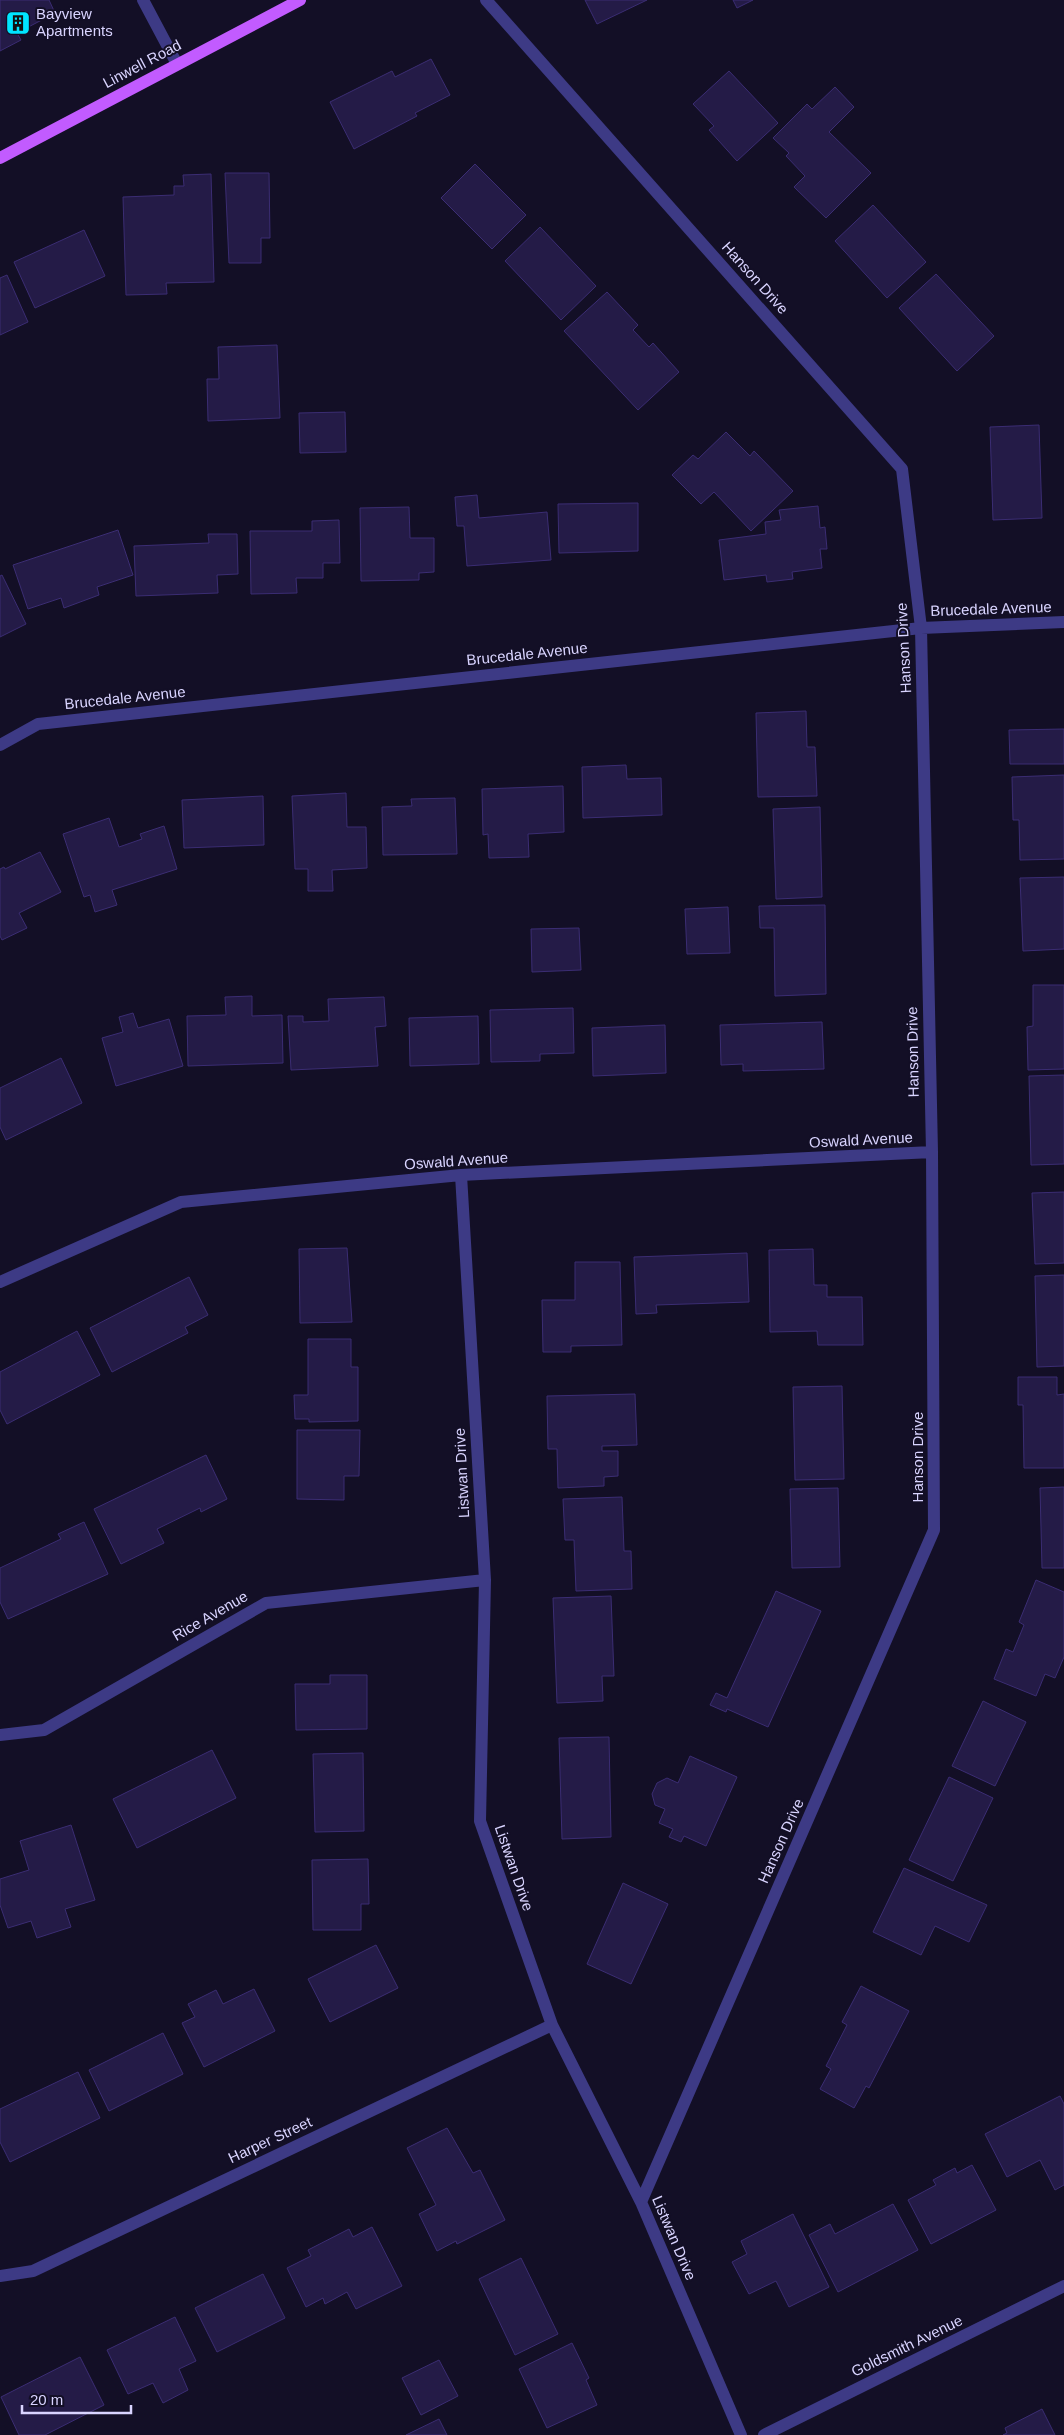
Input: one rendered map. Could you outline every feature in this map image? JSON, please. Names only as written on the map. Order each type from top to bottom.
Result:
[{"type":"main road","name":"Linwell Road","points":[[0,158],[300,0]]},
{"type":"street","points":[[143,0],[177,64]]},
{"type":"street","name":"Hanson Drive","points":[[486,0],[902,469],[921,628],[932,1152],[934,1530],[641,2202]]},
{"type":"street","name":"Brucedale Avenue","points":[[0,745],[38,724],[921,628],[1064,622]]},
{"type":"street","name":"Oswald Avenue","points":[[0,1282],[181,1202],[461,1175],[932,1152]]},
{"type":"street","name":"Listwan Drive","points":[[461,1175],[485,1580],[480,1821],[552,2025],[641,2202],[741,2435]]},
{"type":"street","name":"Rice Avenue","points":[[0,1735],[44,1730],[266,1603],[485,1580]]},
{"type":"street","name":"Harper Street","points":[[0,2276],[32,2271],[552,2025]]},
{"type":"street","name":"Goldsmith Avenue","points":[[764,2435],[1064,2286]]},
{"type":"building","name":"Bayview Apartments","points":[[0,0],[49,0],[55,13],[17,33],[21,40],[0,51]]},
{"type":"building","points":[[585,0],[647,0],[597,24]]},
{"type":"building","points":[[733,0],[753,0],[737,8]]},
{"type":"building","points":[[431,59],[450,95],[415,113],[417,116],[354,149],[330,102],[392,71],[395,77]]},
{"type":"building","points":[[729,71],[778,123],[737,161],[709,130],[714,126],[693,104]]},
{"type":"building","points":[[835,87],[854,107],[829,132],[871,173],[826,218],[794,187],[805,176],[786,156],[789,153],[773,138],[807,104],[812,109]]},
{"type":"building","points":[[475,164],[526,215],[492,249],[441,198]]},
{"type":"building","points":[[225,173],[269,173],[270,238],[261,238],[261,263],[229,263]]},
{"type":"building","points":[[211,174],[214,282],[166,283],[167,294],[126,295],[123,197],[174,195],[174,186],[184,186],[183,175]]},
{"type":"building","points":[[873,205],[926,262],[887,298],[835,241]]},
{"type":"building","points":[[540,227],[596,286],[561,320],[505,261]]},
{"type":"building","points":[[84,230],[105,276],[35,308],[14,262]]},
{"type":"building","points":[[936,274],[994,336],[957,371],[899,308]]},
{"type":"building","points":[[7,275],[28,322],[0,335],[0,278]]},
{"type":"building","points":[[607,292],[638,325],[633,330],[649,347],[653,343],[679,372],[638,410],[564,331]]},
{"type":"building","points":[[277,345],[280,418],[208,421],[207,379],[219,379],[218,347]]},
{"type":"building","points":[[345,412],[346,452],[300,453],[299,413]]},
{"type":"building","points":[[1039,425],[1042,518],[993,520],[990,427]]},
{"type":"building","points":[[726,432],[750,456],[754,451],[793,491],[751,531],[714,492],[701,504],[672,475],[693,455],[698,459]]},
{"type":"building","points":[[477,495],[479,518],[547,512],[551,560],[467,566],[464,526],[457,526],[455,497]]},
{"type":"building","points":[[638,503],[638,551],[559,553],[558,504]]},
{"type":"building","points":[[818,506],[820,528],[825,527],[827,549],[820,549],[822,568],[792,572],[793,579],[767,582],[766,575],[724,580],[719,540],[766,534],[765,522],[781,520],[779,510]]},
{"type":"building","points":[[409,507],[410,538],[434,538],[434,572],[419,573],[419,580],[361,581],[360,508]]},
{"type":"building","points":[[339,520],[340,563],[323,563],[323,578],[296,578],[297,593],[251,594],[250,531],[312,531],[312,521]]},
{"type":"building","points":[[118,530],[133,575],[97,587],[99,595],[64,608],[61,598],[28,609],[13,565]]},
{"type":"building","points":[[208,534],[237,534],[238,574],[217,575],[218,593],[136,596],[134,546],[209,543]]},
{"type":"building","points":[[2,575],[26,624],[0,637],[0,576]]},
{"type":"building","points":[[806,711],[807,747],[815,747],[817,796],[758,797],[756,713]]},
{"type":"building","points":[[1064,729],[1064,764],[1010,764],[1009,730]]},
{"type":"building","points":[[626,765],[627,779],[661,778],[662,815],[583,818],[582,767]]},
{"type":"building","points":[[1064,775],[1064,859],[1020,860],[1019,820],[1013,820],[1012,777]]},
{"type":"building","points":[[563,786],[564,832],[528,834],[529,857],[489,858],[488,834],[483,835],[482,789]]},
{"type":"building","points":[[346,793],[347,827],[366,827],[367,868],[332,870],[333,891],[308,891],[308,869],[295,869],[292,796]]},
{"type":"building","points":[[263,796],[264,845],[184,848],[182,800]]},
{"type":"building","points":[[455,798],[457,854],[383,855],[382,807],[412,806],[411,799]]},
{"type":"building","points":[[820,807],[822,897],[776,899],[773,809]]},
{"type":"building","points":[[109,818],[119,847],[142,839],[140,834],[164,826],[177,869],[112,890],[117,905],[95,912],[90,895],[84,897],[63,834]]},
{"type":"building","points":[[40,852],[61,892],[19,913],[27,928],[2,940],[0,936],[0,869],[4,867],[5,869]]},
{"type":"building","points":[[1064,877],[1064,949],[1023,951],[1020,878]]},
{"type":"building","points":[[825,905],[826,994],[775,996],[774,928],[760,928],[759,906]]},
{"type":"building","points":[[728,907],[730,953],[687,954],[685,909]]},
{"type":"building","points":[[579,928],[581,970],[532,972],[531,929]]},
{"type":"building","points":[[1033,985],[1064,985],[1064,1069],[1028,1070],[1027,1027],[1033,1026]]},
{"type":"building","points":[[252,996],[252,1016],[282,1015],[283,1063],[188,1066],[187,1016],[226,1015],[225,997]]},
{"type":"building","points":[[384,997],[386,1026],[375,1027],[378,1066],[291,1070],[288,1016],[303,1016],[303,1022],[329,1021],[328,999]]},
{"type":"building","points":[[573,1008],[574,1053],[540,1054],[540,1061],[491,1062],[490,1010]]},
{"type":"building","points":[[133,1013],[138,1028],[169,1019],[183,1066],[116,1086],[102,1038],[123,1032],[119,1017]]},
{"type":"building","points":[[478,1016],[479,1064],[410,1066],[409,1018]]},
{"type":"building","points":[[822,1022],[824,1069],[743,1071],[743,1064],[721,1065],[720,1025]]},
{"type":"building","points":[[665,1025],[666,1073],[593,1076],[592,1028]]},
{"type":"building","points":[[61,1058],[82,1103],[6,1140],[0,1127],[0,1088]]},
{"type":"building","points":[[1064,1075],[1064,1164],[1031,1165],[1029,1076]]},
{"type":"building","points":[[1064,1192],[1064,1263],[1035,1264],[1032,1193]]},
{"type":"building","points":[[347,1248],[352,1322],[300,1323],[299,1249]]},
{"type":"building","points":[[813,1249],[814,1285],[827,1285],[827,1297],[862,1297],[863,1345],[818,1345],[817,1331],[770,1332],[769,1250]]},
{"type":"building","points":[[747,1253],[749,1302],[656,1305],[657,1313],[636,1314],[634,1257]]},
{"type":"building","points":[[575,1262],[620,1262],[622,1345],[571,1346],[571,1352],[543,1352],[542,1300],[575,1300]]},
{"type":"building","points":[[1064,1275],[1064,1366],[1037,1367],[1035,1276]]},
{"type":"building","points":[[189,1277],[208,1315],[185,1327],[188,1333],[112,1372],[90,1328]]},
{"type":"building","points":[[77,1331],[100,1375],[7,1424],[0,1410],[0,1372]]},
{"type":"building","points":[[308,1339],[351,1339],[351,1367],[358,1367],[358,1421],[309,1422],[309,1419],[295,1419],[294,1395],[308,1395]]},
{"type":"building","points":[[1018,1377],[1057,1377],[1057,1395],[1064,1394],[1064,1468],[1024,1468],[1023,1405],[1018,1405]]},
{"type":"building","points":[[842,1386],[844,1479],[795,1480],[793,1387]]},
{"type":"building","points":[[635,1394],[637,1445],[602,1446],[602,1451],[618,1451],[618,1476],[604,1477],[604,1486],[558,1488],[557,1449],[548,1449],[547,1396]]},
{"type":"building","points":[[297,1430],[360,1430],[359,1476],[344,1476],[344,1500],[297,1499]]},
{"type":"building","points":[[206,1455],[227,1499],[201,1512],[200,1508],[157,1529],[164,1543],[121,1564],[94,1509]]},
{"type":"building","points":[[1064,1487],[1064,1568],[1042,1568],[1040,1488]]},
{"type":"building","points":[[838,1488],[840,1567],[792,1568],[790,1489]]},
{"type":"building","points":[[622,1497],[624,1551],[631,1551],[632,1589],[576,1591],[574,1540],[565,1540],[563,1499]]},
{"type":"building","points":[[84,1522],[108,1574],[8,1619],[0,1602],[0,1568],[61,1539],[58,1534]]},
{"type":"building","points":[[1036,1580],[1064,1592],[1064,1657],[1055,1678],[1045,1674],[1036,1696],[994,1679],[1006,1649],[1013,1652],[1024,1625],[1019,1622]]},
{"type":"building","points":[[776,1591],[821,1611],[768,1727],[727,1709],[726,1712],[710,1705],[716,1693],[727,1698]]},
{"type":"building","points":[[611,1596],[614,1676],[602,1676],[603,1701],[557,1703],[553,1598]]},
{"type":"building","points":[[330,1675],[367,1675],[367,1729],[296,1730],[295,1684],[330,1684]]},
{"type":"building","points":[[983,1701],[1026,1722],[995,1786],[952,1766]]},
{"type":"building","points":[[609,1737],[611,1837],[562,1839],[559,1738]]},
{"type":"building","points":[[212,1750],[236,1798],[137,1848],[113,1799]]},
{"type":"building","points":[[363,1753],[364,1831],[315,1832],[313,1754]]},
{"type":"building","points":[[690,1756],[737,1777],[706,1846],[684,1836],[681,1842],[669,1837],[673,1829],[659,1823],[665,1809],[655,1805],[652,1794],[657,1783],[667,1778],[678,1783]]},
{"type":"building","points":[[949,1777],[993,1798],[953,1881],[909,1860]]},
{"type":"building","points":[[71,1825],[95,1900],[65,1909],[71,1927],[37,1938],[31,1921],[8,1928],[0,1905],[0,1879],[29,1870],[20,1841]]},
{"type":"building","points":[[368,1859],[369,1904],[361,1904],[361,1930],[313,1930],[312,1860]]},
{"type":"building","points":[[904,1868],[987,1905],[969,1942],[935,1926],[921,1955],[873,1932]]},
{"type":"building","points":[[623,1883],[668,1904],[631,1984],[587,1964]]},
{"type":"building","points":[[376,1945],[398,1988],[330,2022],[308,1979]]},
{"type":"building","points":[[861,1986],[909,2011],[869,2088],[866,2086],[854,2108],[820,2089],[831,2069],[826,2066],[847,2025],[842,2022]]},
{"type":"building","points":[[254,1989],[275,2031],[204,2067],[182,2023],[195,2017],[188,2004],[216,1990],[223,2004]]},
{"type":"building","points":[[163,2033],[183,2074],[109,2111],[89,2070]]},
{"type":"building","points":[[78,2072],[100,2118],[10,2162],[0,2142],[0,2109]]},
{"type":"building","points":[[1060,2096],[1064,2104],[1064,2185],[1055,2190],[1040,2160],[1007,2177],[985,2134]]},
{"type":"building","points":[[447,2128],[473,2173],[480,2170],[505,2220],[457,2244],[456,2241],[437,2251],[419,2214],[436,2205],[407,2148]]},
{"type":"building","points":[[972,2165],[996,2210],[931,2244],[908,2200],[936,2185],[933,2180],[955,2168],[957,2173]]},
{"type":"building","points":[[893,2204],[918,2250],[838,2292],[809,2235],[830,2224],[835,2234]]},
{"type":"building","points":[[793,2214],[829,2287],[789,2307],[776,2281],[749,2294],[732,2262],[747,2254],[741,2241]]},
{"type":"building","points":[[372,2227],[402,2286],[356,2309],[347,2292],[325,2304],[323,2298],[306,2307],[287,2268],[311,2256],[308,2250],[349,2229],[353,2237]]},
{"type":"building","points":[[521,2258],[558,2334],[515,2355],[479,2279]]},
{"type":"building","points":[[263,2274],[285,2318],[217,2352],[195,2308]]},
{"type":"building","points":[[175,2317],[196,2361],[179,2369],[188,2390],[163,2403],[153,2383],[128,2394],[107,2350]]},
{"type":"building","points":[[572,2343],[589,2378],[586,2380],[597,2405],[547,2428],[519,2369]]},
{"type":"building","points":[[80,2357],[104,2405],[45,2435],[19,2435],[1,2397]]},
{"type":"building","points":[[439,2360],[458,2396],[421,2415],[402,2378]]},
{"type":"building","points":[[1042,2409],[1055,2435],[1003,2435],[1007,2433],[1005,2428]]},
{"type":"building","points":[[439,2419],[447,2435],[406,2435]]},
{"type":"place","name":"Bayview Apartments","points":[[18,23]]}]
